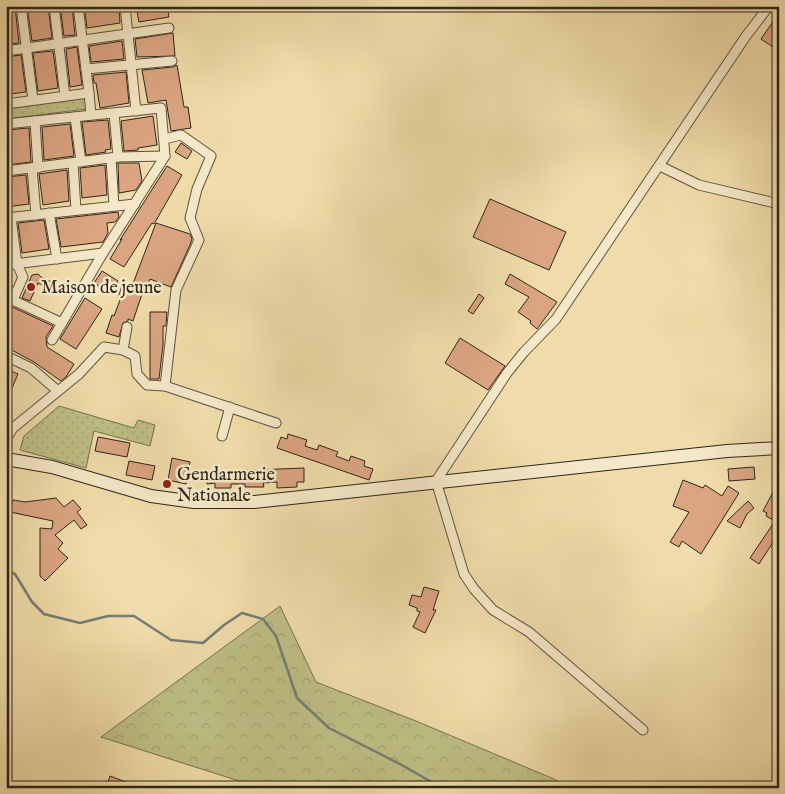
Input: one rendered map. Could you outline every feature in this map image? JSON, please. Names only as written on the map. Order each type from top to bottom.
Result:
[{"type":"main road","points":[[6,459],[52,467],[151,496],[194,502],[254,502],[727,451],[779,448]]},
{"type":"street","points":[[21,6],[33,100]]},
{"type":"street","points":[[54,6],[65,96]]},
{"type":"street","points":[[78,6],[90,93],[90,116]]},
{"type":"street","points":[[125,6],[136,111]]},
{"type":"street","points":[[183,6],[188,6]]},
{"type":"street","points":[[643,730],[529,632],[493,610],[474,589],[464,574],[436,481],[506,373],[556,319],[746,36],[769,6]]},
{"type":"street","points":[[6,51],[168,28]]},
{"type":"street","points":[[86,69],[172,61]]},
{"type":"street","points":[[6,93],[7,104],[90,93]]},
{"type":"street","points":[[6,124],[161,108],[165,156],[103,253],[52,340]]},
{"type":"street","points":[[114,113],[114,206]]},
{"type":"street","points":[[75,117],[77,162],[76,210]]},
{"type":"street","points":[[35,121],[36,215]]},
{"type":"street","points":[[164,140],[181,135],[211,156],[197,189],[190,218],[199,240],[176,290],[165,386]]},
{"type":"street","points":[[6,171],[115,158],[165,156]]},
{"type":"street","points":[[660,166],[699,185],[779,204]]},
{"type":"street","points":[[62,323],[10,299],[23,277],[17,264],[9,218],[135,204]]},
{"type":"street","points":[[49,213],[57,259]]},
{"type":"street","points":[[6,265],[103,253]]},
{"type":"street","points":[[123,350],[127,327]]},
{"type":"street","points":[[6,439],[13,428],[79,374],[104,347],[123,350],[135,356],[137,374],[147,385],[165,386],[276,423]]},
{"type":"street","points":[[6,356],[31,368],[58,391]]},
{"type":"street","points":[[222,436],[230,408]]},
{"type":"green space","points":[[85,98],[86,109],[6,119],[6,108]]},
{"type":"green space","points":[[59,406],[134,428],[138,420],[155,425],[150,446],[94,431],[86,468],[20,450],[24,436]]},
{"type":"green space","points":[[280,606],[316,682],[416,721],[554,779],[568,788],[261,788],[101,737]]},
{"type":"building","points":[[6,6],[15,6],[19,43],[9,44],[6,29]]},
{"type":"building","points":[[27,6],[48,6],[52,38],[32,41]]},
{"type":"building","points":[[60,6],[72,6],[75,35],[64,36]]},
{"type":"building","points":[[119,6],[120,23],[87,28],[85,12]]},
{"type":"building","points":[[136,6],[167,6],[169,17],[139,22]]},
{"type":"building","points":[[779,13],[779,51],[761,39]]},
{"type":"building","points":[[173,33],[175,56],[137,57],[135,39]]},
{"type":"building","points":[[122,41],[124,59],[91,62],[89,46]]},
{"type":"building","points":[[77,47],[82,85],[70,87],[66,49]]},
{"type":"building","points":[[53,51],[58,88],[38,91],[33,53]]},
{"type":"building","points":[[21,55],[26,92],[10,94],[6,71],[6,57]]},
{"type":"building","points":[[177,65],[184,107],[188,107],[191,128],[171,131],[166,100],[148,103],[142,70]]},
{"type":"building","points":[[126,72],[129,103],[100,108],[93,75]]},
{"type":"building","points":[[153,116],[157,145],[138,148],[138,150],[124,151],[121,121]]},
{"type":"building","points":[[108,120],[111,149],[105,150],[106,152],[86,155],[82,122]]},
{"type":"building","points":[[70,124],[74,156],[44,160],[42,127]]},
{"type":"building","points":[[29,128],[31,162],[7,165],[6,130]]},
{"type":"building","points":[[181,143],[192,151],[187,159],[175,152]]},
{"type":"building","points":[[118,163],[139,163],[142,181],[136,190],[119,193]]},
{"type":"building","points":[[105,165],[107,195],[82,198],[80,168]]},
{"type":"building","points":[[167,166],[182,175],[154,224],[152,223],[124,267],[110,259]]},
{"type":"building","points":[[67,170],[69,201],[43,205],[39,174]]},
{"type":"building","points":[[26,175],[29,204],[6,207],[6,177]]},
{"type":"building","points":[[490,199],[566,232],[549,270],[473,237]]},
{"type":"building","points":[[118,212],[119,217],[115,222],[107,223],[108,233],[103,242],[61,247],[56,219]]},
{"type":"building","points":[[44,220],[49,249],[22,253],[18,223]]},
{"type":"building","points":[[156,223],[190,234],[192,239],[171,287],[150,279],[145,292],[143,291],[133,321],[128,319],[128,321],[123,323],[119,337],[106,333],[112,315],[114,316],[120,300],[118,298],[122,285],[131,289]]},
{"type":"building","points":[[102,271],[118,281],[112,294],[94,283]]},
{"type":"building","name":"Maison de jeune","points":[[38,274],[56,284],[54,291],[38,283],[30,301],[22,298],[32,275]]},
{"type":"building","points":[[510,274],[557,302],[537,329],[530,323],[531,321],[518,312],[529,297],[505,284]]},
{"type":"building","points":[[479,294],[484,298],[473,314],[468,311]]},
{"type":"building","points":[[85,298],[102,309],[76,349],[60,339]]},
{"type":"building","points":[[6,304],[53,326],[46,337],[47,347],[74,364],[66,377],[61,381],[34,362],[6,347]]},
{"type":"building","points":[[150,312],[167,312],[166,326],[163,326],[159,379],[150,379]]},
{"type":"building","points":[[460,338],[505,366],[488,390],[445,363]]},
{"type":"building","points":[[6,369],[18,374],[12,388],[6,385]]},
{"type":"building","points":[[288,434],[307,440],[305,446],[317,450],[319,445],[338,452],[336,456],[349,461],[351,456],[365,461],[364,466],[373,469],[369,480],[277,448],[281,437],[287,439]]},
{"type":"building","points":[[98,437],[130,443],[127,457],[95,451]]},
{"type":"building","points":[[172,458],[190,462],[186,484],[168,480]]},
{"type":"building","points":[[129,461],[155,466],[152,480],[126,475]]},
{"type":"building","points":[[754,467],[755,479],[729,481],[728,469]]},
{"type":"building","points":[[304,468],[304,482],[297,482],[297,487],[277,488],[277,482],[263,483],[264,487],[245,487],[245,484],[231,484],[231,488],[215,488],[215,483],[207,484],[207,472]]},
{"type":"building","points":[[683,480],[703,488],[705,485],[722,496],[728,486],[739,493],[701,554],[682,541],[679,547],[670,542],[689,512],[673,506]]},
{"type":"building","points":[[779,481],[779,533],[759,564],[750,558],[775,521],[766,516],[767,513],[763,511]]},
{"type":"building","points":[[56,498],[64,507],[73,500],[81,509],[77,512],[87,525],[81,529],[74,520],[55,535],[63,543],[58,549],[68,558],[45,581],[40,576],[40,528],[52,529],[53,521],[10,512],[13,500],[25,502]]},
{"type":"building","points":[[748,501],[754,508],[747,514],[740,528],[727,521]]},
{"type":"building","points":[[424,587],[439,591],[433,610],[436,610],[425,633],[413,627],[420,612],[417,611],[417,608],[409,605],[412,595],[421,597]]},
{"type":"building","points":[[110,776],[139,787],[139,788],[106,788]]},
{"type":"waterway","points":[[6,570],[15,574],[32,602],[44,614],[80,623],[108,616],[134,616],[171,640],[203,643],[242,613],[263,619],[276,636],[297,698],[329,728],[400,764],[442,788]]},
{"type":"place","name":"Maison de jeune","points":[[31,287]]},
{"type":"place","name":"Gendarmerie Nationale","points":[[167,484]]}]
